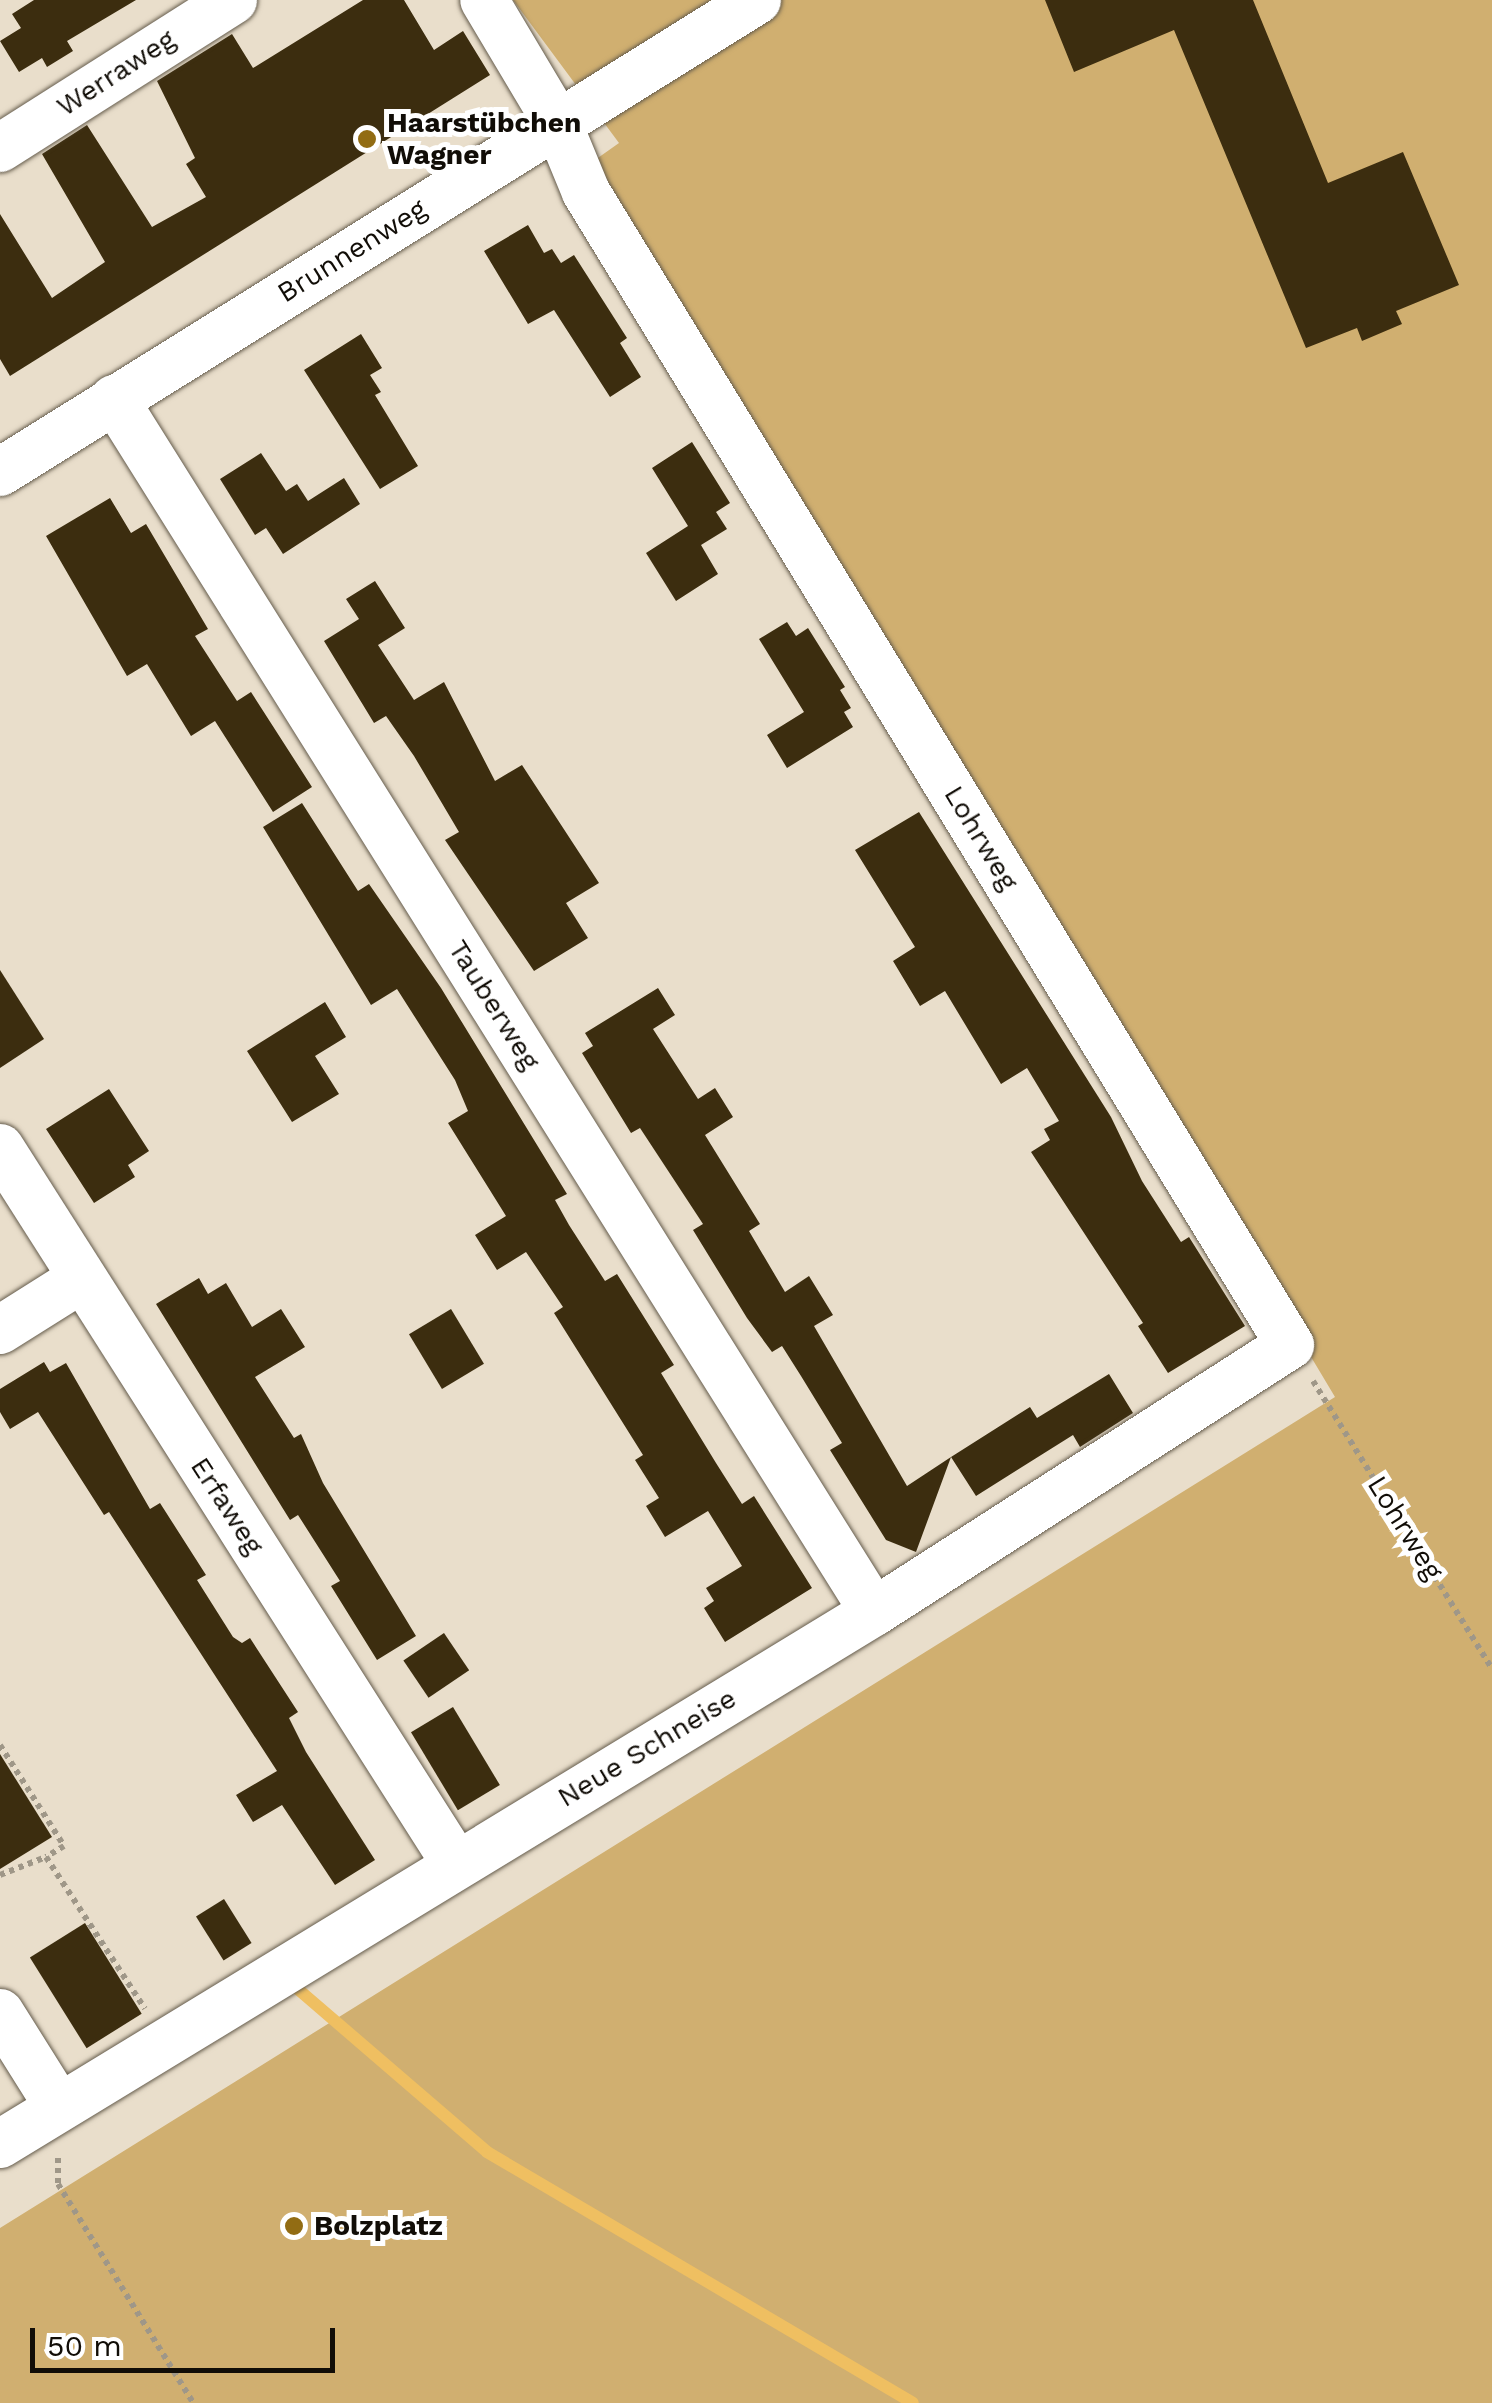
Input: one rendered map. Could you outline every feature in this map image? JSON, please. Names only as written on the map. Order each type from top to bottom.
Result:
[{"type":"street","name":"Lohrweg","points":[[484,0],[558,124],[586,192],[1290,1345]]},
{"type":"street","name":"Brunnenweg","points":[[0,472],[757,0]]},
{"type":"street","name":"Werraweg","points":[[0,148],[206,7]]},
{"type":"street","name":"Tauberweg","points":[[114,399],[874,1612]]},
{"type":"street","name":"Erfaweg","points":[[0,1148],[456,1864]]},
{"type":"street","points":[[0,1330],[81,1279]]},
{"type":"street","name":"Neue Schneise","points":[[0,2144],[874,1612],[1290,1345]]},
{"type":"street","points":[[0,2013],[59,2107]]},
{"type":"path","name":"Lohrweg","points":[[1290,1345],[1492,1668]]},
{"type":"path","points":[[0,1745],[64,1846],[0,1875]]},
{"type":"path","points":[[46,1857],[148,2014]]},
{"type":"path","points":[[59,2107],[58,2184],[194,2403]]},
{"type":"shaded area","points":[[513,0],[1492,0],[1492,2403],[0,2403],[0,2228],[1335,1397],[595,160],[619,143]]},
{"type":"building","points":[[34,0],[136,0],[67,41],[73,51],[47,67],[42,58],[19,72],[0,41],[21,28],[12,14]]},
{"type":"building","points":[[363,0],[404,0],[434,50],[463,31],[490,75],[10,376],[0,359],[0,214],[52,298],[105,262],[42,154],[87,125],[152,227],[206,197],[186,164],[195,158],[157,81],[232,34],[253,68]]},
{"type":"building","points":[[1045,0],[1253,0],[1328,183],[1403,152],[1459,285],[1396,311],[1402,324],[1362,341],[1357,328],[1306,348],[1174,30],[1074,72]]},
{"type":"building","points":[[528,225],[544,253],[552,249],[561,263],[574,255],[627,338],[620,343],[641,377],[610,397],[554,310],[528,324],[484,251]]},
{"type":"building","points":[[361,334],[382,368],[370,375],[381,392],[375,395],[418,466],[380,489],[304,370]]},
{"type":"building","points":[[692,442],[730,503],[716,512],[727,529],[701,545],[718,574],[676,601],[646,553],[688,526],[652,468]]},
{"type":"building","points":[[261,453],[286,491],[297,484],[308,501],[344,478],[360,504],[283,554],[266,528],[255,535],[220,479]]},
{"type":"building","points":[[110,498],[131,533],[146,524],[208,629],[195,636],[237,701],[251,692],[312,787],[273,812],[215,721],[191,736],[147,664],[127,676],[46,536]]},
{"type":"building","points":[[375,581],[405,628],[378,645],[414,700],[444,682],[495,781],[522,765],[599,883],[566,903],[588,938],[534,971],[445,840],[459,832],[414,756],[386,716],[374,723],[324,641],[359,619],[346,599]]},
{"type":"building","points":[[787,622],[796,636],[808,628],[845,687],[840,690],[851,708],[844,712],[853,727],[787,768],[767,735],[804,712],[759,639]]},
{"type":"building","points":[[302,803],[358,891],[369,884],[441,988],[567,1194],[555,1200],[569,1225],[605,1281],[617,1274],[674,1365],[661,1373],[716,1463],[742,1504],[754,1496],[812,1588],[725,1642],[704,1608],[714,1601],[706,1588],[742,1566],[708,1511],[665,1537],[646,1506],[659,1498],[635,1460],[643,1455],[554,1313],[563,1307],[526,1252],[497,1270],[475,1235],[506,1216],[448,1123],[468,1111],[455,1080],[397,989],[371,1005],[263,827]]},
{"type":"building","points":[[919,812],[1111,1117],[1142,1181],[1181,1242],[1189,1237],[1245,1326],[1168,1373],[1138,1326],[1143,1323],[1031,1152],[1050,1140],[1044,1129],[1059,1121],[1027,1068],[1001,1084],[945,991],[920,1006],[893,961],[915,947],[855,850]]},
{"type":"building","points":[[0,970],[44,1039],[0,1068]]},
{"type":"building","points":[[658,988],[675,1015],[653,1029],[698,1099],[715,1088],[733,1117],[705,1135],[760,1224],[749,1231],[785,1292],[809,1276],[833,1315],[814,1326],[907,1486],[951,1457],[916,1552],[886,1540],[830,1450],[842,1443],[801,1376],[782,1346],[772,1352],[747,1318],[693,1230],[703,1224],[640,1128],[631,1133],[582,1053],[593,1046],[585,1033]]},
{"type":"building","points":[[325,1002],[346,1037],[315,1056],[339,1094],[292,1122],[247,1051]]},
{"type":"building","points":[[109,1089],[149,1151],[128,1165],[135,1177],[94,1203],[46,1129]]},
{"type":"building","points":[[199,1278],[208,1294],[226,1283],[252,1327],[281,1309],[305,1347],[255,1377],[294,1438],[301,1434],[323,1483],[416,1636],[377,1660],[331,1586],[340,1581],[298,1515],[290,1520],[156,1304]]},
{"type":"building","points":[[451,1309],[484,1364],[442,1389],[409,1334]]},
{"type":"building","points":[[44,1362],[50,1372],[66,1363],[150,1509],[160,1503],[206,1575],[197,1580],[233,1637],[242,1643],[250,1638],[298,1712],[289,1718],[306,1752],[375,1860],[335,1885],[282,1805],[253,1822],[236,1795],[277,1771],[109,1512],[104,1515],[38,1412],[10,1429],[0,1412],[0,1389]]},
{"type":"building","points":[[1109,1374],[1133,1413],[1080,1447],[1073,1435],[976,1496],[951,1457],[1030,1407],[1037,1418]]},
{"type":"building","points":[[444,1633],[469,1670],[429,1698],[403,1660]]},
{"type":"building","points":[[453,1707],[500,1785],[458,1810],[411,1732]]},
{"type":"building","points":[[0,1754],[52,1837],[0,1869]]},
{"type":"building","points":[[224,1899],[252,1943],[224,1961],[196,1916]]},
{"type":"building","points":[[85,1923],[142,2014],[87,2048],[30,1957]]},
{"type":"waterway","points":[[292,1984],[487,2152],[913,2403]]},
{"type":"place","name":"Haarstübchen Wagner","points":[[367,139]]},
{"type":"place","name":"Bolzplatz","points":[[294,2226]]}]
